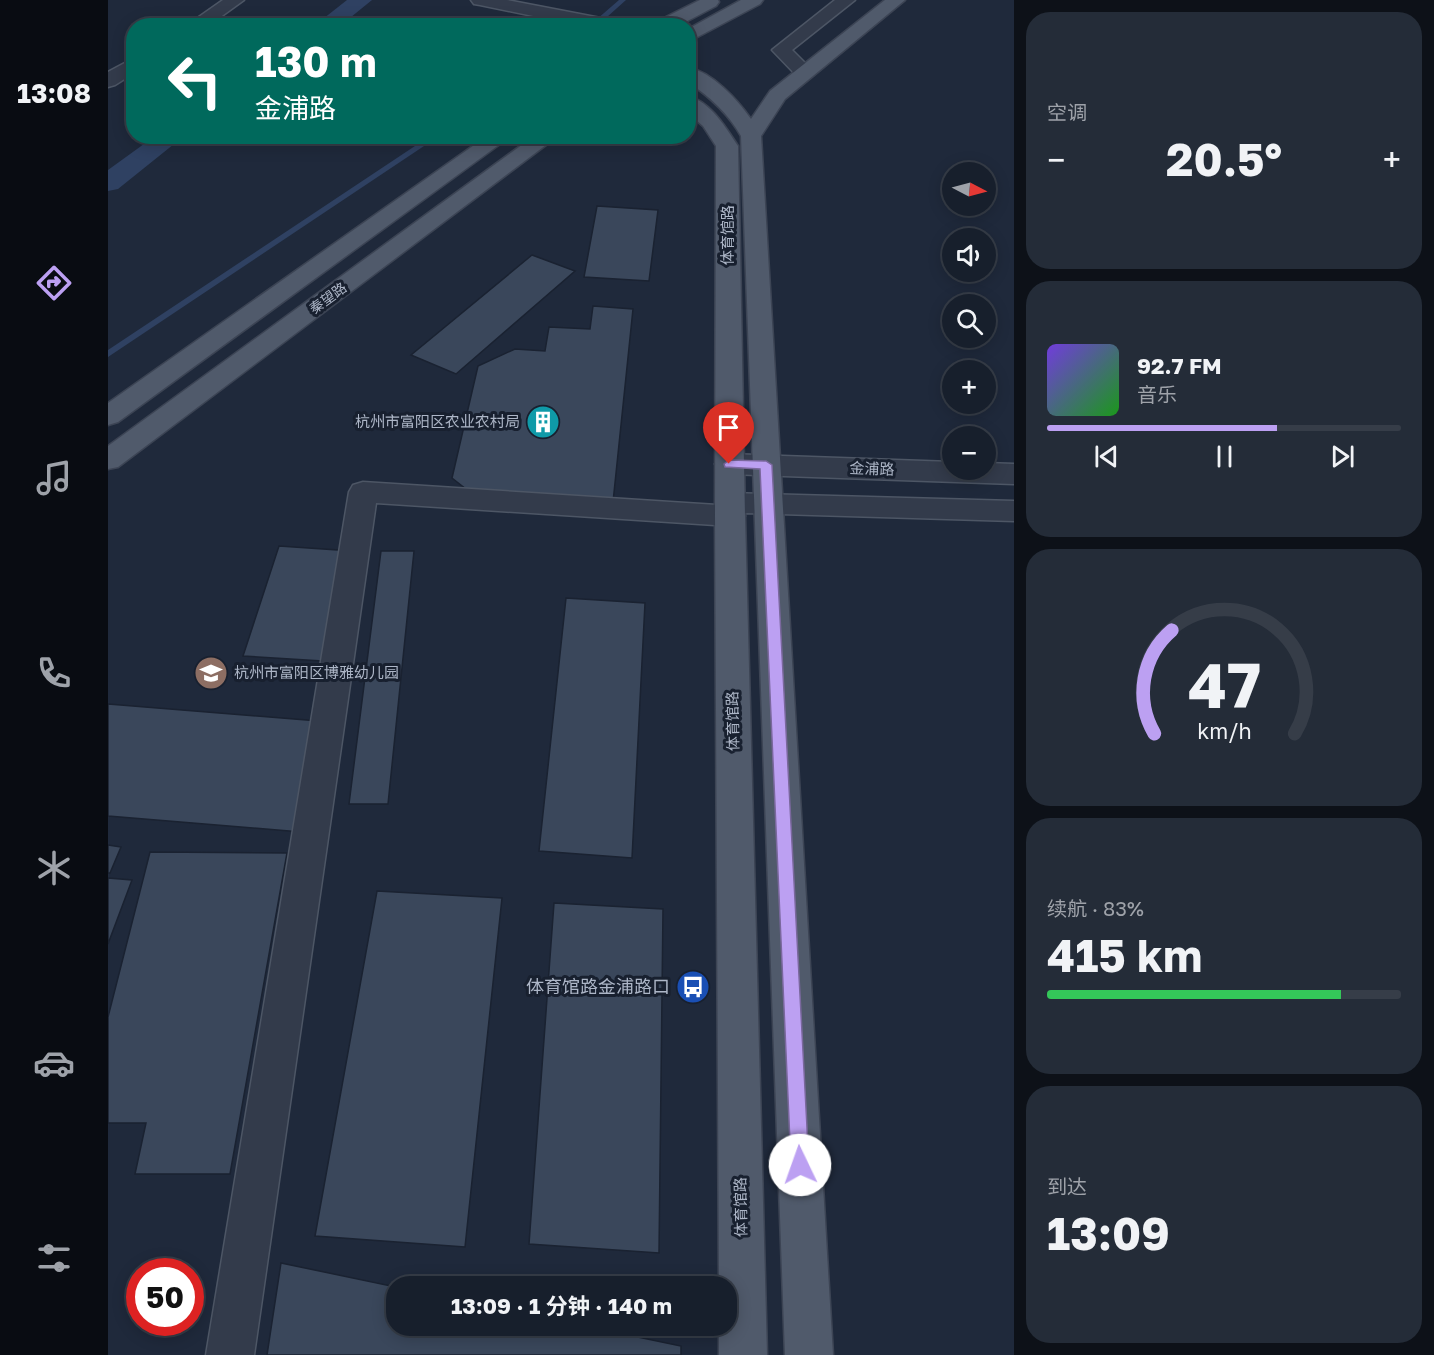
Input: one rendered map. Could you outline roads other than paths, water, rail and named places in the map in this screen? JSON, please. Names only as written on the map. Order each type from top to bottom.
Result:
[{"type":"main road","points":[[679,18],[715,0]]},
{"type":"main road","points":[[696,33],[754,0]]},
{"type":"main road","points":[[696,109],[739,141],[777,95],[896,0]]},
{"type":"main road","name":"体育馆路","points":[[696,79],[724,99],[742,118],[739,141],[729,464],[743,1355]]},
{"type":"main road","name":"体育馆路","points":[[739,141],[766,465],[809,1355]]},
{"type":"main road","name":"秦望路","points":[[108,416],[490,144]]},
{"type":"main road","name":"秦望路","points":[[108,460],[537,144]]},
{"type":"street","points":[[207,18],[235,0]]},
{"type":"street","points":[[480,0],[573,18]]},
{"type":"street","points":[[804,72],[781,50],[846,0]]},
{"type":"street","points":[[108,81],[126,69]]},
{"type":"street","name":"金浦路","points":[[729,464],[1014,474]]},
{"type":"street","points":[[230,1355],[363,492],[730,509],[768,504],[1014,511]]},
{"type":"waterway","points":[[336,18],[361,0]]},
{"type":"waterway","points":[[602,18],[623,0]]},
{"type":"waterway","points":[[108,183],[161,144]]},
{"type":"waterway","points":[[108,354],[424,144]]},
{"type":"place","name":"杭州市富阳区农业农村局","points":[[543,422]]},
{"type":"place","name":"杭州市富阳区博雅幼儿园","points":[[211,673]]},
{"type":"place","name":"体育馆路金浦路口","points":[[693,987]]}]
